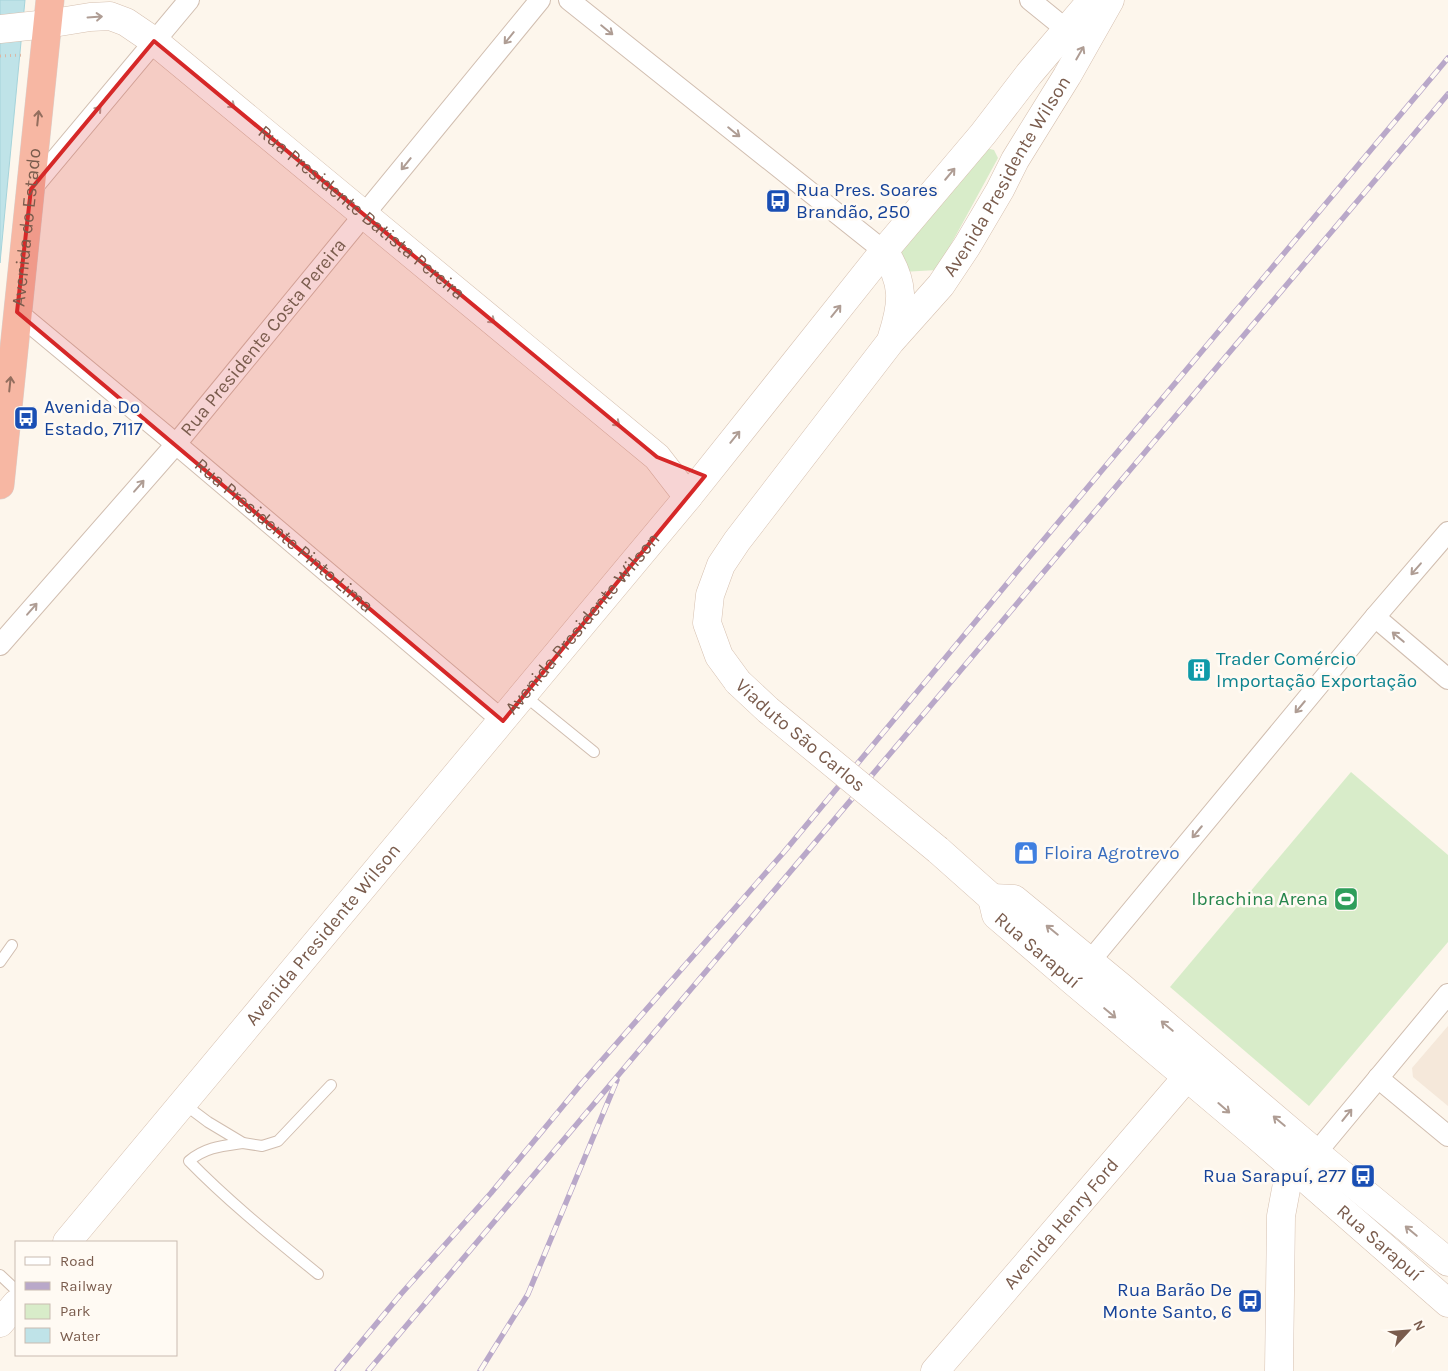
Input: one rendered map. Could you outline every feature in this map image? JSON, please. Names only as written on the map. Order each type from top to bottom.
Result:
[{"type":"highway","name":"Avenida do Estado","points":[[0,485],[31,190],[44,17]]},
{"type":"main road","name":"Avenida Presidente Wilson","points":[[69,1241],[688,497],[884,251],[985,132],[1029,74],[1092,0]]},
{"type":"main road","name":"Avenida Presidente Wilson","points":[[890,341],[941,285],[967,246],[1000,190],[1015,160],[1072,68],[1110,0]]},
{"type":"main road","name":"Rua Presidente Batista Pereira","points":[[0,29],[44,17],[110,16],[126,22],[154,42],[657,457],[688,497]]},
{"type":"main road","points":[[884,251],[891,262],[898,280],[900,300],[900,312],[890,341]]},
{"type":"main road","points":[[898,280],[910,287],[919,288],[941,285]]},
{"type":"main road","name":"Viaduto São Carlos","points":[[890,341],[737,541],[721,565],[710,595],[707,623],[719,656],[738,682],[768,710],[938,850],[992,898]]},
{"type":"main road","name":"Rua Presidente Batista Pereira","points":[[657,457],[705,476]]},
{"type":"main road","name":"Rua Sarapuí","points":[[1195,1067],[1090,960],[1014,899],[992,898],[996,915],[1073,981],[1195,1067],[1307,1162],[1448,1303]]},
{"type":"main road","name":"Avenida Henry Ford","points":[[935,1371],[1195,1067]]},
{"type":"main road","points":[[1279,1371],[1280,1216],[1287,1184],[1307,1162]]},
{"type":"main road","name":"Rua Sarapuí","points":[[1307,1162],[1448,1262]]},
{"type":"main road","points":[[0,1323],[15,1305]]},
{"type":"street","points":[[31,190],[189,0]]},
{"type":"street","name":"Rua Presidente Costa Pereira","points":[[0,646],[176,444],[540,0]]},
{"type":"street","points":[[569,0],[884,251]]},
{"type":"street","points":[[1030,0],[1067,30]]},
{"type":"street","name":"Rua Presidente Pinto Lima","points":[[17,312],[503,721]]},
{"type":"street","points":[[1073,981],[1448,532]]},
{"type":"street","points":[[1375,618],[1448,679]]},
{"type":"street","points":[[1307,1162],[1448,994]]},
{"type":"street","points":[[1378,1078],[1448,1136]]},
{"type":"lane","points":[[524,695],[594,752]]},
{"type":"lane","points":[[0,962],[12,945]]},
{"type":"lane","points":[[318,1274],[241,1210],[190,1161],[198,1154],[211,1148],[243,1143],[262,1146],[278,1141],[331,1085]]},
{"type":"lane","points":[[184,1103],[208,1122],[243,1143]]},
{"type":"lane","points":[[0,1275],[15,1289]]},
{"type":"path","points":[[0,56],[30,55]]},
{"type":"highlighted area","points":[[154,41],[657,457],[705,476],[503,721],[17,312],[31,189]]},
{"type":"shaded area","points":[[1448,1026],[1448,1106],[1413,1077],[1412,1068]]},
{"type":"green space","points":[[986,148],[994,150],[998,158],[937,270],[902,272],[895,252]]},
{"type":"green space","name":"Ibrachina Arena","points":[[1351,772],[1448,855],[1448,942],[1309,1106],[1170,987]]},
{"type":"water","points":[[0,0],[25,0],[0,263]]},
{"type":"railway","points":[[337,1371],[401,1294],[491,1193],[582,1083],[784,852],[1448,58]]},
{"type":"railway","points":[[368,1371],[1448,94]]},
{"type":"railway","points":[[480,1371],[528,1294],[617,1080]]},
{"type":"place","name":"Rua Pres. Soares Brandão, 250","points":[[778,201]]},
{"type":"place","name":"Avenida Do Estado, 7117","points":[[26,418]]},
{"type":"place","name":"Trader Comércio Importação Exportação","points":[[1199,670]]},
{"type":"place","name":"Floira Agrotrevo","points":[[1026,853]]},
{"type":"place","name":"Ibrachina Arena","points":[[1346,899]]},
{"type":"place","name":"Rua Sarapuí, 277","points":[[1363,1176]]},
{"type":"place","name":"Rua Barão De Monte Santo, 6","points":[[1250,1301]]}]
